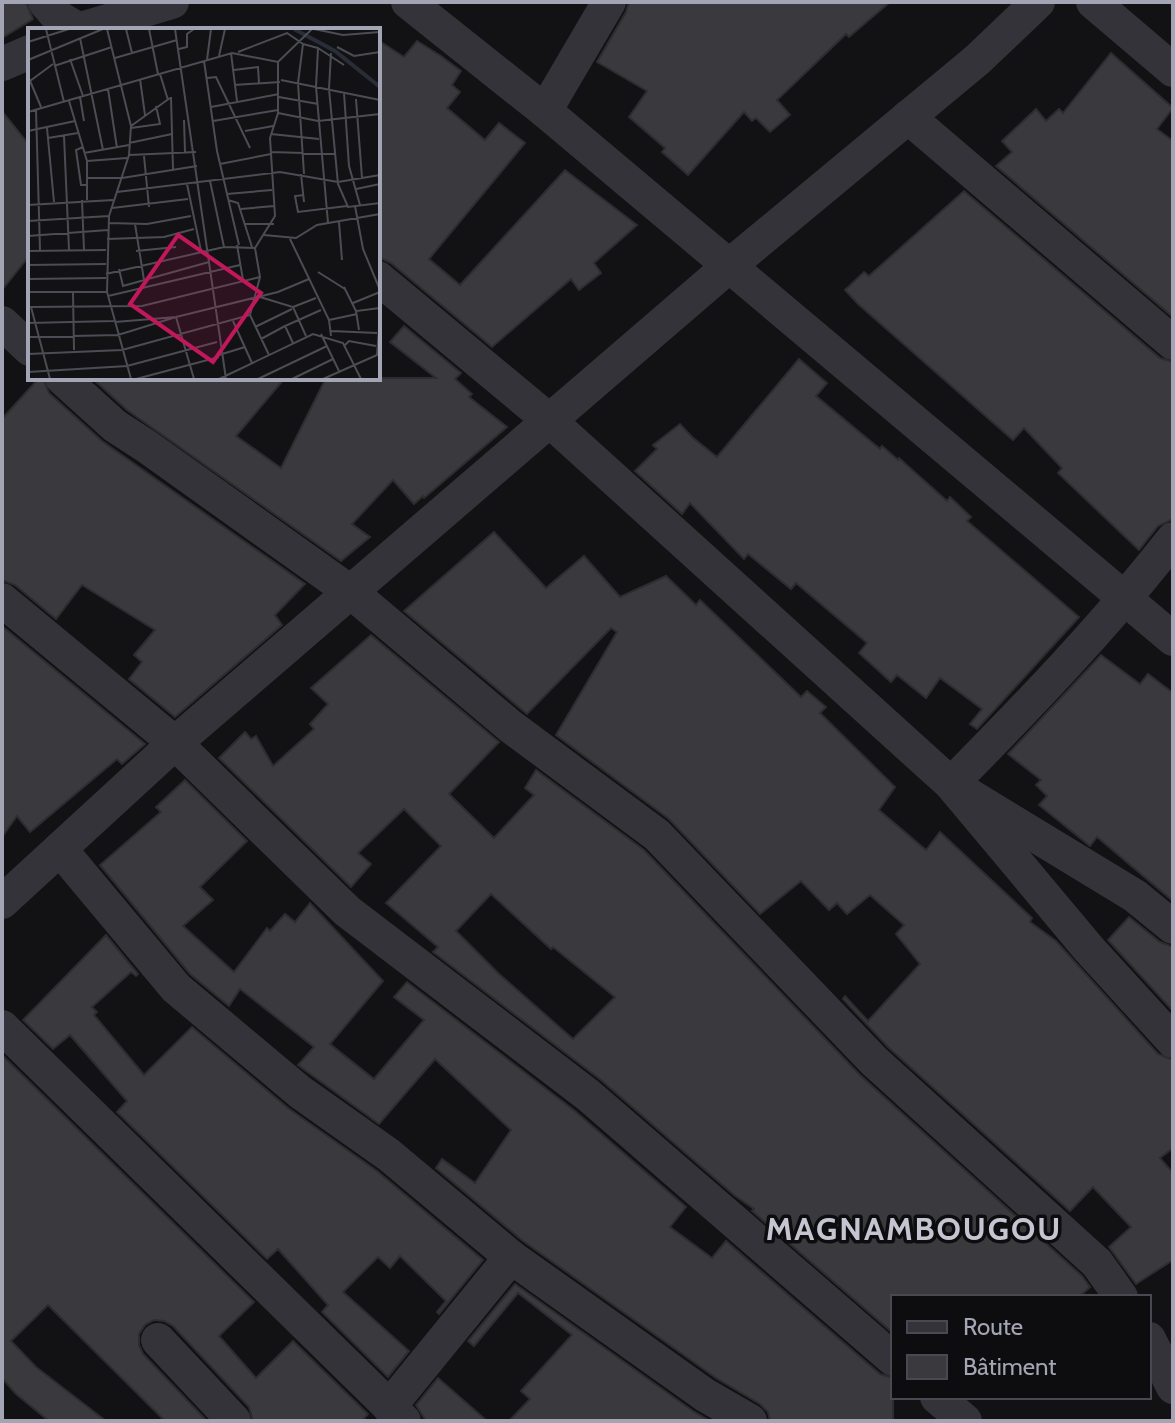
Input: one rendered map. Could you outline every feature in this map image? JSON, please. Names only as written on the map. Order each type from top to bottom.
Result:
[{"type":"street","points":[[65,18],[172,2]]},
{"type":"street","points":[[408,2],[545,111],[1173,639]]},
{"type":"street","points":[[545,111],[609,2]]},
{"type":"street","points":[[2,902],[175,743],[729,266],[977,60],[1038,2]]},
{"type":"street","points":[[1093,2],[1173,70]]},
{"type":"street","points":[[2,64],[28,53]]},
{"type":"street","points":[[908,117],[1173,343]]},
{"type":"street","points":[[380,280],[550,421],[951,784],[1089,949],[1173,1041]]},
{"type":"street","points":[[2,323],[28,347]]},
{"type":"street","points":[[64,380],[115,426],[352,593],[510,726],[657,835],[874,1061],[1097,1263],[1120,1295]]},
{"type":"street","points":[[951,784],[1043,691],[1126,599],[1173,539]]},
{"type":"street","points":[[2,600],[175,743],[347,911],[588,1095],[891,1357]]},
{"type":"street","points":[[951,784],[1135,896],[1173,927]]},
{"type":"street","points":[[60,849],[176,988],[300,1092],[389,1155],[511,1257],[705,1395],[750,1421]]},
{"type":"street","points":[[2,1027],[396,1414],[511,1257]]},
{"type":"street","points":[[158,1340],[234,1421]]},
{"type":"street","points":[[1151,1343],[1173,1387]]},
{"type":"street","points":[[939,1399],[965,1421]]},
{"type":"building","points":[[2,2],[26,2],[33,19],[2,38]]},
{"type":"building","points":[[629,2],[890,2],[849,37],[846,34],[777,100],[790,115],[770,132],[756,118],[752,121],[744,112],[688,175],[662,152],[665,148],[629,117],[647,91],[597,62]]},
{"type":"building","points":[[380,41],[404,57],[417,41],[441,56],[461,71],[452,85],[460,92],[447,108],[485,140],[499,123],[525,143],[429,259],[460,285],[565,170],[637,225],[594,263],[601,273],[579,290],[571,279],[492,347],[391,263],[380,258]]},
{"type":"building","points":[[1111,53],[1173,108],[1157,129],[1173,141],[1173,317],[996,166],[1012,152],[1002,141],[1036,109],[1046,121],[1059,109],[1063,113]]},
{"type":"building","points":[[2,111],[28,144],[28,258],[2,290]]},
{"type":"building","points":[[964,191],[1160,358],[1173,362],[1173,519],[1158,526],[1139,550],[1058,473],[1062,468],[1024,428],[1013,440],[845,290],[864,272],[869,276]]},
{"type":"building","points":[[404,326],[461,373],[455,379],[472,394],[469,397],[507,427],[414,504],[393,480],[352,524],[370,537],[341,561],[127,410],[94,380],[283,380],[236,436],[281,468],[325,380],[436,378],[390,342]]},
{"type":"building","points":[[799,359],[827,383],[816,396],[880,449],[882,446],[899,458],[947,501],[950,497],[971,517],[967,521],[1079,617],[977,729],[970,724],[982,709],[940,678],[926,698],[897,675],[891,682],[859,653],[867,643],[796,583],[791,589],[748,554],[744,559],[690,503],[682,514],[635,471],[657,449],[653,445],[680,424],[717,457]]},
{"type":"building","points":[[37,380],[44,380],[49,393],[102,441],[305,584],[275,615],[282,625],[175,717],[129,679],[142,662],[134,655],[155,630],[82,585],[56,619],[15,585],[2,580],[2,419]]},
{"type":"building","points":[[494,532],[546,588],[584,556],[620,597],[666,576],[696,605],[700,600],[801,697],[807,691],[826,707],[820,713],[895,787],[879,810],[926,850],[940,832],[1032,918],[1030,922],[1056,941],[1158,1054],[1173,1060],[1173,1148],[1160,1158],[1173,1173],[1173,1260],[1136,1284],[1109,1247],[1131,1227],[1093,1187],[1070,1211],[888,1047],[843,999],[845,996],[868,1021],[920,964],[896,934],[904,925],[870,895],[847,914],[837,903],[829,910],[801,881],[760,914],[669,819],[556,735],[617,632],[611,628],[527,714],[404,611]]},
{"type":"building","points":[[2,626],[145,744],[122,764],[117,759],[30,832],[17,816],[2,837]]},
{"type":"building","points":[[371,635],[499,742],[449,794],[494,838],[534,795],[525,788],[536,770],[644,850],[860,1075],[1082,1276],[1090,1287],[1081,1295],[891,1295],[891,1331],[752,1211],[754,1209],[601,1080],[433,952],[438,947],[386,903],[441,846],[404,809],[358,853],[371,864],[351,887],[219,758],[245,732],[251,739],[256,736],[273,766],[314,729],[310,724],[328,704],[311,688]],"holes":[[[491,894],[551,949],[553,947],[615,997],[573,1039],[499,974],[456,931]]]},
{"type":"building","points":[[1101,655],[1140,684],[1148,674],[1173,693],[1173,901],[1097,837],[1090,846],[1039,805],[1047,796],[1036,785],[1041,780],[1008,754]]},
{"type":"building","points":[[185,780],[247,841],[200,887],[213,900],[183,926],[234,972],[267,928],[270,931],[285,914],[295,922],[310,903],[383,981],[330,1044],[374,1079],[424,1020],[394,997],[407,982],[575,1111],[686,1207],[670,1227],[712,1258],[726,1241],[880,1374],[891,1377],[893,1421],[770,1421],[768,1412],[760,1404],[716,1378],[523,1241],[436,1168],[442,1159],[475,1183],[511,1130],[435,1059],[379,1124],[298,1065],[314,1047],[240,989],[229,1006],[190,974],[100,865],[161,812],[156,807]]},
{"type":"building","points":[[1129,917],[1160,942],[1173,947],[1173,1011],[1108,940]]},
{"type":"building","points":[[106,935],[138,974],[136,976],[131,972],[92,1007],[97,1012],[94,1015],[144,1075],[192,1027],[288,1108],[377,1171],[483,1260],[439,1314],[437,1312],[446,1301],[400,1256],[390,1268],[378,1257],[343,1292],[409,1351],[388,1377],[322,1312],[328,1305],[278,1249],[267,1259],[117,1112],[127,1101],[70,1035],[53,1049],[23,1020]]},
{"type":"building","points":[[2,1055],[254,1302],[219,1336],[256,1378],[293,1341],[368,1414],[362,1421],[253,1421],[249,1407],[173,1326],[154,1320],[145,1325],[139,1334],[143,1354],[207,1421],[165,1421],[48,1305],[11,1341],[36,1367],[106,1421],[49,1421],[16,1394],[2,1378]]},
{"type":"building","points":[[515,1284],[710,1421],[509,1421],[530,1399],[521,1391],[572,1335],[518,1293],[474,1346],[468,1341]]},
{"type":"building","points":[[438,1378],[487,1421],[426,1421],[416,1405]]},
{"type":"district","name":"MAGNAMBOUGOU","points":[[914,1228]]}]
